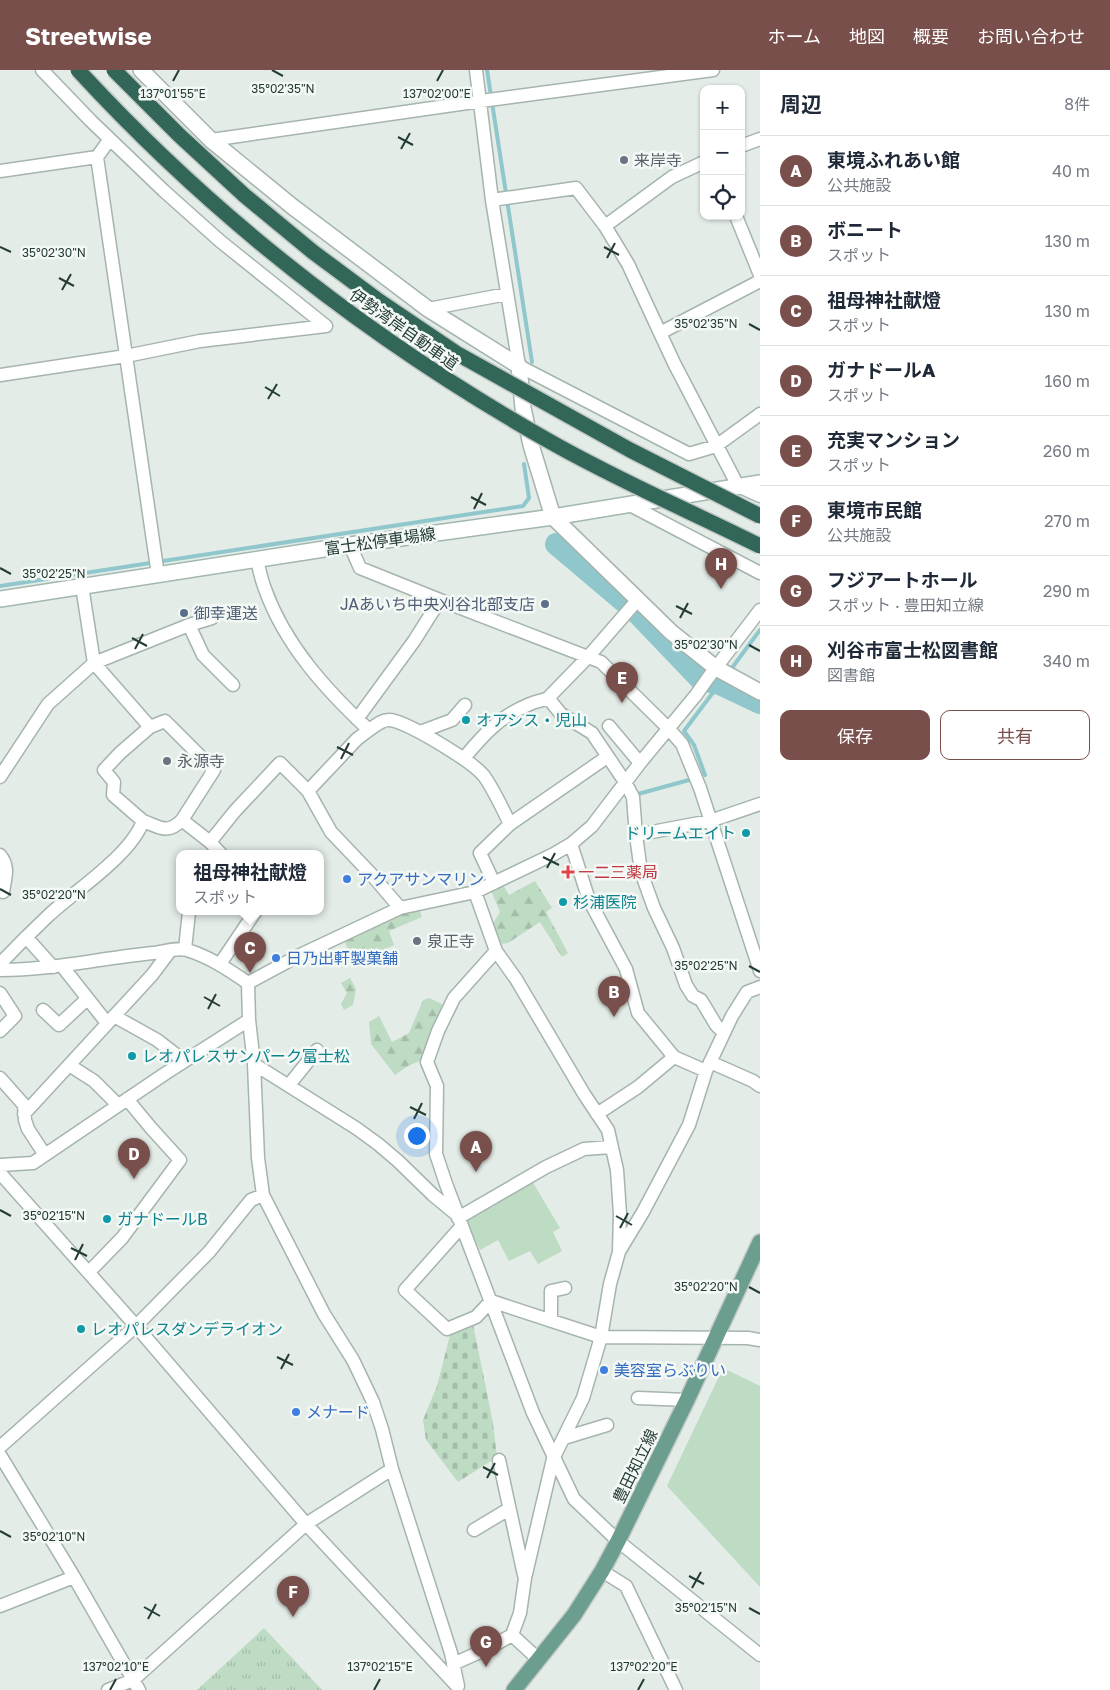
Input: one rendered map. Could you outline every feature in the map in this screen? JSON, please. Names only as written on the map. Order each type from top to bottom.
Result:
[{"type":"highway","name":"伊勢湾岸自動車道","points":[[78,70],[162,156],[229,217],[298,274],[363,323],[442,377],[550,442],[760,546]]},
{"type":"highway","name":"伊勢湾岸自動車道","points":[[114,70],[179,135],[244,195],[313,252],[379,301],[456,353],[630,450],[760,516]]},
{"type":"main road","name":"豊田知立線","points":[[514,1690],[574,1615],[602,1571],[687,1400],[760,1242]]},
{"type":"street","points":[[0,375],[126,356],[200,341],[326,326],[220,241],[164,191],[42,70]]},
{"type":"street","points":[[141,70],[211,140],[293,206],[428,310],[519,366],[689,454],[716,446],[760,414]]},
{"type":"street","points":[[476,70],[482,100],[507,294],[519,366],[523,408],[553,517],[637,603],[671,632],[712,673],[760,692]]},
{"type":"street","points":[[211,140],[482,100],[713,70]]},
{"type":"street","points":[[110,139],[97,157],[157,568]]},
{"type":"street","points":[[745,145],[760,139]]},
{"type":"street","points":[[0,171],[97,157]]},
{"type":"street","points":[[605,226],[672,177],[700,164]]},
{"type":"street","points":[[495,199],[576,188],[605,226],[628,264],[660,333],[738,486],[760,496]]},
{"type":"street","points":[[738,220],[760,275]]},
{"type":"street","points":[[660,333],[760,281]]},
{"type":"street","points":[[428,310],[507,294]]},
{"type":"street","name":"富士松停車場線","points":[[0,599],[82,586],[157,568],[257,559],[553,517],[760,483]]},
{"type":"street","points":[[630,505],[760,573]]},
{"type":"street","points":[[350,545],[360,568],[601,662],[668,728],[682,744],[700,788],[760,971]]},
{"type":"street","points":[[257,559],[264,588],[281,624],[310,669],[369,730]]},
{"type":"street","points":[[82,586],[94,663],[150,727]]},
{"type":"street","points":[[357,719],[414,641],[440,600]]},
{"type":"street","points":[[464,758],[484,734],[502,718],[532,703],[541,702],[548,698],[637,603]]},
{"type":"street","points":[[248,983],[298,956],[400,908],[475,892],[571,844],[592,826],[640,763],[696,695],[760,610]]},
{"type":"street","points":[[0,777],[48,704],[94,663],[212,618]]},
{"type":"street","points":[[190,625],[203,655],[232,684]]},
{"type":"street","points":[[548,698],[561,714],[592,733],[633,797],[641,872],[654,908],[673,948],[686,985],[693,996],[701,1000],[716,1025],[724,1033]]},
{"type":"street","points":[[420,732],[452,720],[466,705]]},
{"type":"street","points":[[308,791],[356,739],[382,720],[390,720],[420,732],[464,758],[484,776],[510,824]]},
{"type":"street","points":[[165,721],[214,770],[182,820],[174,828],[166,829],[143,821],[113,795],[114,782],[104,770],[150,727],[165,721]]},
{"type":"street","points":[[609,726],[640,763]]},
{"type":"street","points":[[494,883],[480,853],[510,824],[607,757]]},
{"type":"street","points":[[210,842],[235,811],[280,763],[308,791],[332,832],[400,908]]},
{"type":"street","points":[[636,835],[710,821],[760,804]]},
{"type":"street","points":[[182,820],[217,850]]},
{"type":"street","points":[[0,964],[50,914],[89,882],[117,855],[139,832],[143,821]]},
{"type":"street","points":[[571,844],[589,900],[626,969],[638,1013],[674,1057],[753,1081],[760,1086]]},
{"type":"street","points":[[0,855],[7,867],[3,892]]},
{"type":"street","points":[[453,1664],[489,1648],[512,1635],[520,1613],[525,1578],[553,1459],[583,1398],[601,1337],[610,1284],[618,1252],[620,1205],[617,1170],[608,1130],[516,979],[496,951],[475,892]]},
{"type":"street","points":[[185,949],[188,915]]},
{"type":"street","points":[[220,964],[253,915]]},
{"type":"street","points":[[26,937],[111,1020],[158,1040],[184,1061]]},
{"type":"street","points":[[0,970],[30,970],[57,967],[129,955],[185,949],[220,964],[248,983]]},
{"type":"street","points":[[24,1114],[152,975],[170,951]]},
{"type":"street","points":[[496,951],[454,998],[438,1031],[427,1062],[437,1086],[436,1154],[458,1220],[533,1413],[553,1459],[574,1499],[618,1541],[760,1655]]},
{"type":"street","points":[[248,983],[258,1158],[263,1195],[311,1290],[353,1360],[373,1402],[382,1428],[392,1469],[451,1654],[459,1688]]},
{"type":"street","points":[[618,1252],[643,1212],[689,1126],[708,1067],[732,1016],[748,992],[760,987]]},
{"type":"street","points":[[0,993],[15,1016],[0,1031]]},
{"type":"street","points":[[43,1010],[59,1024],[87,998]]},
{"type":"street","points":[[0,1165],[33,1163],[184,1061],[249,1020]]},
{"type":"street","points":[[289,1085],[317,1050]]},
{"type":"street","points":[[597,1114],[638,1087],[674,1057]]},
{"type":"street","points":[[254,1064],[356,1128],[378,1144],[458,1220]]},
{"type":"street","points":[[69,1065],[123,1102],[151,1128],[180,1160],[122,1238],[89,1272]]},
{"type":"street","points":[[0,1078],[24,1105],[28,1129],[45,1155]]},
{"type":"street","points":[[491,1301],[476,1316],[447,1329],[405,1290],[458,1220],[546,1166],[584,1149],[611,1148]]},
{"type":"street","points":[[0,1173],[89,1272],[306,1524],[459,1688]]},
{"type":"street","points":[[0,1447],[136,1326],[209,1252],[251,1200],[263,1195]]},
{"type":"street","points":[[551,1321],[551,1291],[565,1288]]},
{"type":"street","points":[[491,1301],[601,1337],[754,1339],[760,1329]]},
{"type":"street","points":[[638,1398],[687,1400]]},
{"type":"street","points":[[564,1438],[606,1424]]},
{"type":"street","points":[[0,1455],[74,1577],[136,1685]]},
{"type":"street","points":[[499,1460],[525,1578]]},
{"type":"street","points":[[108,1690],[136,1685],[306,1524],[392,1469]]},
{"type":"street","points":[[474,1530],[509,1509]]},
{"type":"street","points":[[602,1571],[626,1586],[676,1690]]},
{"type":"street","points":[[0,1606],[74,1577]]},
{"type":"street","points":[[512,1635],[538,1659]]},
{"type":"green space","points":[[535,881],[552,908],[546,912],[568,953],[562,957],[540,922],[508,943],[499,944],[492,925],[500,912],[490,888],[502,883],[509,895]]},
{"type":"green space","points":[[419,908],[422,917],[389,931],[394,945],[362,960],[353,960],[343,938],[400,912]]},
{"type":"green space","points":[[350,978],[356,989],[353,1005],[344,1010],[341,1004],[347,993],[341,983]]},
{"type":"green space","points":[[429,998],[442,1004],[445,1009],[424,1059],[408,1066],[395,1075],[371,1044],[369,1022],[379,1016],[392,1042],[409,1033],[423,1000]]},
{"type":"green space","points":[[532,1181],[560,1228],[553,1232],[562,1251],[538,1264],[530,1251],[509,1261],[498,1240],[480,1250],[465,1219]]},
{"type":"green space","points":[[473,1324],[493,1423],[497,1457],[458,1482],[426,1440],[423,1420],[437,1386],[451,1331]]},
{"type":"green space","points":[[723,1368],[760,1386],[760,1587],[667,1486]]},
{"type":"green space","points":[[264,1628],[322,1690],[197,1690]]},
{"type":"waterway","points":[[487,70],[532,362]]},
{"type":"waterway","points":[[0,586],[523,506],[529,498],[524,464]]},
{"type":"waterway","points":[[556,544],[634,610],[701,680],[720,684],[760,703]]},
{"type":"waterway","points":[[729,672],[760,630]]},
{"type":"waterway","points":[[705,775],[694,745],[684,731],[724,678]]},
{"type":"waterway","points":[[638,794],[689,780]]},
{"type":"place","name":"来岸寺","points":[[624,160]]},
{"type":"place","name":"刈谷市富士松図書館","points":[[721,589]]},
{"type":"place","name":"JAあいち中央刈谷北部支店","points":[[545,604]]},
{"type":"place","name":"御幸運送","points":[[184,613]]},
{"type":"place","name":"充実マンション","points":[[622,703]]},
{"type":"place","name":"オアシス・児山","points":[[466,720]]},
{"type":"place","name":"永源寺","points":[[167,761]]},
{"type":"place","name":"ドリームエイト","points":[[746,833]]},
{"type":"place","name":"一二三薬局","points":[[568,872]]},
{"type":"place","name":"アクアサンマリン","points":[[347,879]]},
{"type":"place","name":"杉浦医院","points":[[563,902]]},
{"type":"place","name":"泉正寺","points":[[417,941]]},
{"type":"place","name":"日乃出軒製菓舗","points":[[276,958]]},
{"type":"place","name":"祖母神社献燈","points":[[250,973]]},
{"type":"place","name":"ボニート","points":[[614,1017]]},
{"type":"place","name":"レオパレスサンパーク富士松","points":[[132,1056]]},
{"type":"place","name":"東境ふれあい館","points":[[476,1172]]},
{"type":"place","name":"ガナドールA","points":[[134,1179]]},
{"type":"place","name":"ガナドールB","points":[[107,1219]]},
{"type":"place","name":"レオパレスダンデライオン","points":[[81,1329]]},
{"type":"place","name":"美容室らぶりい","points":[[604,1370]]},
{"type":"place","name":"メナード","points":[[296,1412]]},
{"type":"place","name":"東境市民館","points":[[293,1617]]},
{"type":"place","name":"フジアートホール","points":[[486,1667]]}]
